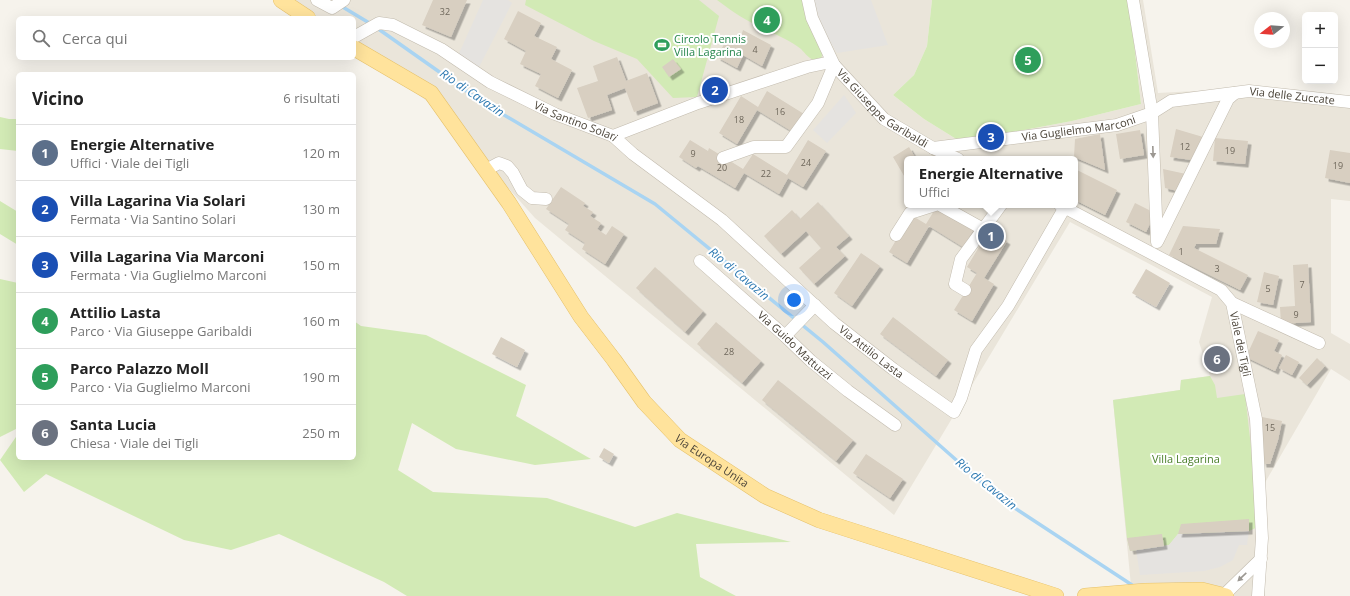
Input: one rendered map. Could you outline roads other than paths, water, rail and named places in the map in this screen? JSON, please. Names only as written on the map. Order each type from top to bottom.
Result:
[{"type":"main road","points":[[281,0],[305,16]]},
{"type":"main road","name":"Via Europa Unita","points":[[356,49],[431,93],[509,203],[581,317],[644,402],[680,440],[765,496],[819,520],[1056,596]]},
{"type":"main road","points":[[1085,596],[1138,592],[1202,590],[1225,595]]},
{"type":"street","points":[[317,0],[332,8],[344,0]]},
{"type":"street","name":"Via Giuseppe Garibaldi","points":[[808,0],[812,18],[834,65],[884,119],[933,148]]},
{"type":"street","points":[[1133,0],[1152,113]]},
{"type":"street","name":"Via Santino Solari","points":[[356,36],[379,23],[393,25],[434,46],[490,82],[555,114],[613,136],[698,104],[808,67],[826,63],[834,65]]},
{"type":"street","name":"Via Giuseppe Garibaldi","points":[[723,158],[754,147],[786,147],[808,126],[834,65]]},
{"type":"street","name":"Via delle Zuccate","points":[[1235,93],[1249,91],[1350,102]]},
{"type":"street","points":[[1155,247],[1228,99],[1235,93]]},
{"type":"street","name":"Via Guglielmo Marconi","points":[[933,148],[1117,125],[1152,113],[1171,101],[1235,93]]},
{"type":"street","name":"Via Guglielmo Marconi","points":[[1152,113],[1155,247]]},
{"type":"street","name":"Via Attilio Lasta","points":[[613,136],[633,154],[722,220],[834,323],[892,369],[954,412],[961,398],[976,350],[1008,306],[1061,208]]},
{"type":"street","points":[[933,148],[951,156]]},
{"type":"street","points":[[486,170],[499,163],[507,166],[513,173],[522,190],[532,198],[546,199]]},
{"type":"street","points":[[896,235],[910,213],[926,208]]},
{"type":"street","points":[[945,208],[983,229]]},
{"type":"street","points":[[965,290],[956,284],[962,259],[999,208]]},
{"type":"street","name":"Viale dei Tigli","points":[[1067,208],[1155,247],[1221,290],[1232,303],[1256,419],[1262,538],[1258,596]]},
{"type":"street","name":"Via Guido Mattuzzi","points":[[700,261],[811,360],[848,391],[895,425]]},
{"type":"street","points":[[1232,303],[1319,343]]},
{"type":"street","points":[[785,336],[815,305]]},
{"type":"street","points":[[1225,595],[1260,559]]},
{"type":"waterway","name":"Rio di Cavazin","points":[[341,6],[371,24]]},
{"type":"waterway","name":"Rio di Cavazin","points":[[377,28],[482,102],[655,204],[823,342],[998,497],[1135,588]]},
{"type":"place","name":"Attilio Lasta","points":[[767,20]]},
{"type":"place","name":"Circolo Tennis Villa Lagarina","points":[[662,45]]},
{"type":"place","name":"Parco Palazzo Moll","points":[[1028,60]]},
{"type":"place","name":"Villa Lagarina Via Solari","points":[[715,90]]},
{"type":"place","name":"Villa Lagarina Via Marconi","points":[[991,137]]},
{"type":"place","name":"Energie Alternative","points":[[991,236]]},
{"type":"place","name":"Santa Lucia","points":[[1217,359]]},
{"type":"park label","name":"Villa Lagarina","points":[[1186,459]]}]
